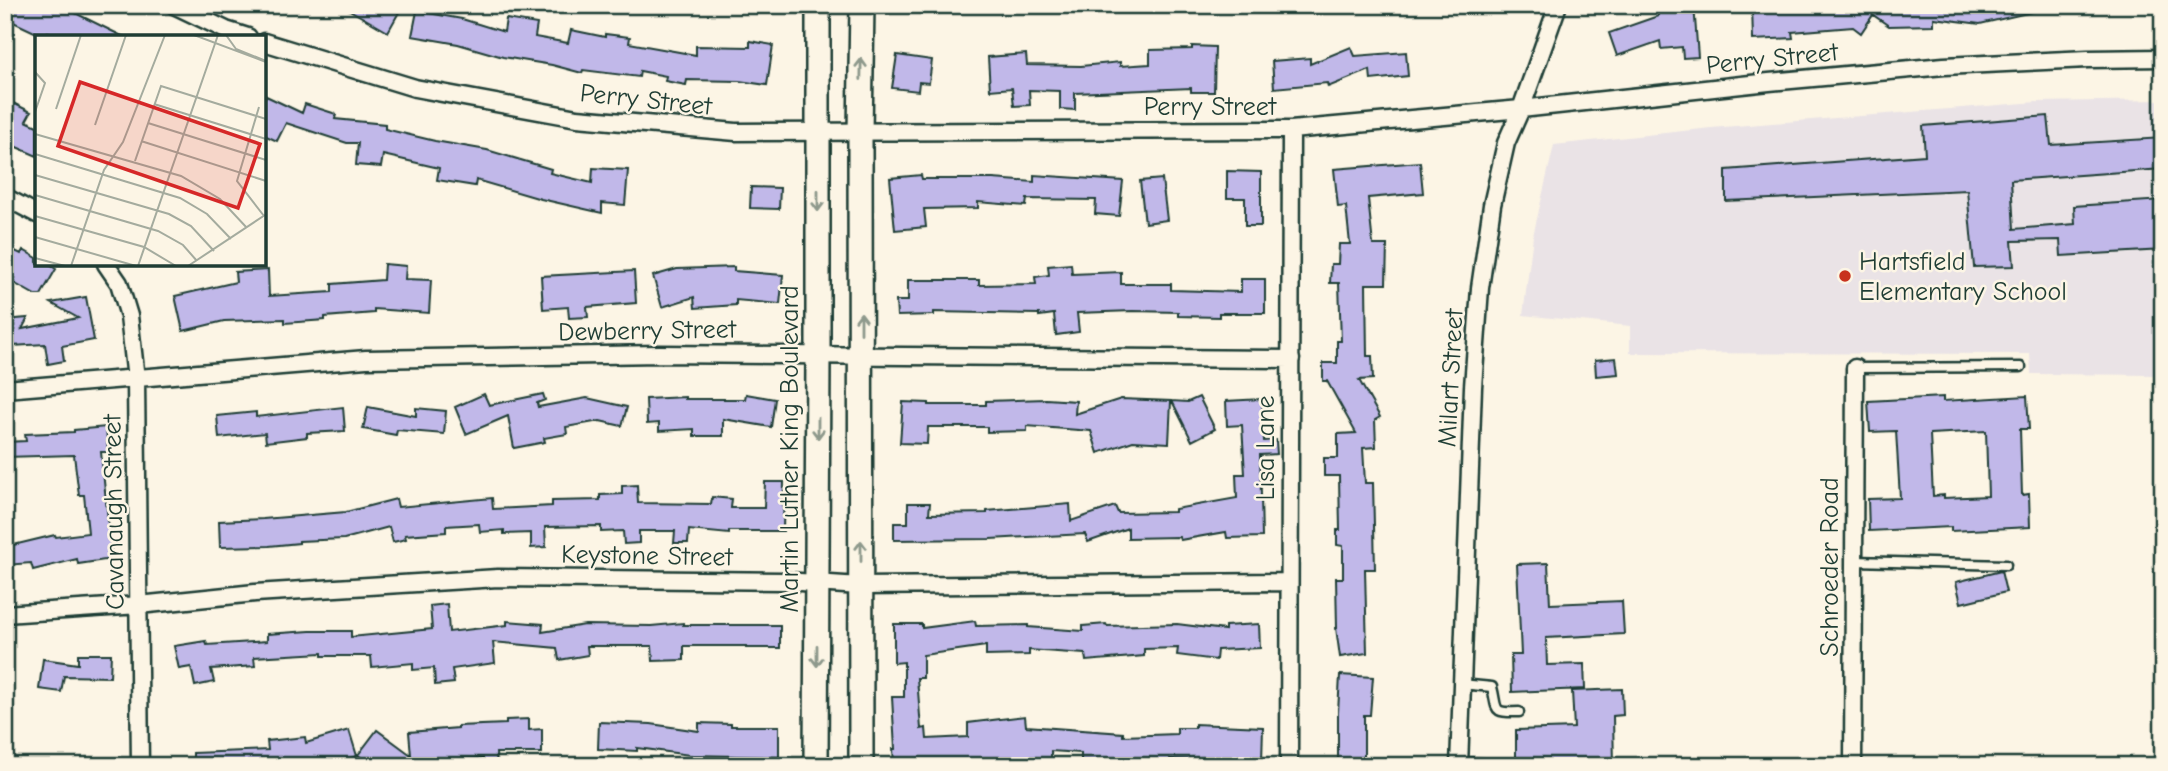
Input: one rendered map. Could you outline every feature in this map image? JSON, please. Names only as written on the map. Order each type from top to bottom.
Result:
[{"type":"main road","name":"Martin Luther King Boulevard","points":[[816,766],[818,5]]},
{"type":"main road","points":[[861,766],[862,5]]},
{"type":"street","points":[[174,5],[242,35]]},
{"type":"street","name":"Milart Street","points":[[1459,764],[1473,387],[1480,288],[1492,205],[1506,143],[1558,5]]},
{"type":"street","name":"Perry Street","points":[[266,43],[415,88],[577,118],[736,132],[818,133],[1291,130],[1944,66],[2163,58]]},
{"type":"street","name":"Lisa Lane","points":[[1289,766],[1291,130]]},
{"type":"street","points":[[5,197],[35,213]]},
{"type":"street","name":"Cavanaugh Street","points":[[107,266],[119,283],[129,316],[136,379],[140,766]]},
{"type":"street","name":"Dewberry Street","points":[[5,389],[366,359],[818,354],[1291,359]]},
{"type":"street","name":"Schroeder Road","points":[[1853,766],[1855,368]]},
{"type":"street","name":"Keystone Street","points":[[5,614],[139,606],[255,593],[498,578],[860,586],[1289,582]]},
{"type":"lane","points":[[1855,368],[2021,367]]},
{"type":"lane","points":[[1854,561],[2006,565]]},
{"type":"lane","points":[[1461,684],[1492,687],[1494,702],[1500,713],[1519,712]]},
{"type":"lane","points":[[1459,764],[1494,766]]},
{"type":"shaded area","name":"Hartsfield Elementary School","points":[[2163,100],[2163,375],[2031,374],[2030,354],[1630,353],[1630,326],[1523,315],[1533,236],[1554,145],[1711,128],[2037,102]]},
{"type":"building","points":[[16,5],[59,5],[120,35],[55,35],[48,32],[41,35],[9,20]]},
{"type":"building","points":[[341,5],[403,5],[388,32]]},
{"type":"building","points":[[1678,5],[1694,5],[1698,57],[1683,58],[1682,47],[1661,49],[1660,41],[1617,56],[1609,33],[1658,16],[1658,12],[1679,10]]},
{"type":"building","points":[[1752,5],[2035,5],[2036,11],[1980,24],[1934,18],[1934,25],[1889,26],[1873,15],[1861,33],[1853,27],[1792,32],[1793,38],[1753,40]]},
{"type":"building","points":[[417,11],[462,19],[504,32],[506,19],[537,24],[535,37],[568,43],[571,30],[605,37],[605,34],[630,37],[629,43],[696,55],[696,46],[750,47],[750,41],[773,45],[767,85],[739,81],[687,80],[686,85],[665,81],[666,76],[640,71],[639,77],[583,70],[582,73],[503,57],[458,44],[412,36]]},
{"type":"building","points":[[1192,46],[1215,47],[1214,92],[1191,92],[1191,88],[1075,93],[1075,110],[1060,109],[1060,91],[1029,90],[1030,105],[1014,106],[1012,88],[990,90],[988,57],[1026,54],[1027,65],[1081,66],[1120,62],[1120,66],[1150,64],[1150,50],[1192,49]]},
{"type":"building","points":[[1351,47],[1355,56],[1406,52],[1408,76],[1371,80],[1370,70],[1328,87],[1327,83],[1274,88],[1272,61],[1310,58],[1310,64]]},
{"type":"building","points":[[897,55],[932,60],[929,83],[919,82],[918,91],[892,88]]},
{"type":"building","points":[[266,96],[302,113],[305,104],[336,114],[335,119],[385,124],[385,129],[487,150],[551,169],[550,173],[592,183],[593,168],[628,170],[625,205],[602,203],[602,213],[476,180],[475,186],[437,180],[439,168],[383,155],[381,167],[356,165],[358,143],[347,143],[286,123],[277,141],[266,136]]},
{"type":"building","points":[[5,99],[31,112],[26,121],[35,125],[35,155],[5,142]]},
{"type":"building","points":[[2048,116],[2051,145],[2163,138],[2163,169],[2011,180],[2014,229],[2075,224],[2074,206],[2163,200],[2163,250],[2061,256],[2060,240],[2012,241],[2014,266],[1974,267],[1967,190],[1726,201],[1726,170],[1925,155],[1923,126]]},
{"type":"building","points":[[1420,162],[1423,193],[1368,198],[1373,245],[1387,245],[1386,284],[1366,284],[1367,356],[1372,356],[1373,379],[1359,380],[1380,417],[1375,420],[1376,447],[1363,448],[1365,483],[1373,483],[1375,569],[1365,569],[1367,653],[1340,657],[1336,628],[1336,578],[1343,578],[1343,546],[1337,545],[1337,530],[1340,530],[1339,476],[1324,476],[1324,458],[1338,458],[1338,434],[1356,433],[1327,381],[1323,381],[1323,363],[1337,363],[1337,341],[1341,341],[1339,283],[1330,283],[1331,264],[1338,264],[1339,244],[1350,244],[1346,206],[1338,207],[1334,169]]},
{"type":"building","points":[[1227,171],[1261,172],[1261,226],[1245,226],[1245,198],[1227,198]]},
{"type":"building","points":[[921,175],[922,179],[1034,182],[1034,175],[1123,181],[1119,216],[1095,214],[1096,200],[1027,199],[1026,206],[978,202],[978,208],[924,209],[926,227],[895,230],[890,178]]},
{"type":"building","points":[[1162,179],[1167,220],[1145,223],[1140,181]]},
{"type":"building","points":[[751,187],[780,188],[779,209],[750,208]]},
{"type":"building","points":[[5,246],[21,254],[23,250],[35,257],[35,266],[51,266],[56,269],[41,295],[35,295],[5,278]]},
{"type":"building","points":[[384,264],[406,266],[405,279],[431,280],[429,313],[374,309],[374,313],[325,317],[325,320],[285,323],[285,319],[224,321],[183,331],[175,296],[236,282],[235,272],[268,270],[269,296],[332,292],[332,284],[383,280]]},
{"type":"building","points":[[1071,264],[1072,274],[1121,272],[1121,284],[1171,284],[1171,290],[1241,292],[1241,279],[1265,279],[1265,313],[1219,313],[1219,317],[1178,316],[1178,312],[1077,313],[1079,332],[1056,335],[1054,314],[1039,316],[934,312],[934,315],[897,316],[896,301],[908,301],[908,280],[979,280],[979,285],[1036,284],[1035,277],[1049,275],[1048,266]]},
{"type":"building","points":[[734,267],[734,271],[783,275],[780,304],[736,300],[736,305],[695,308],[694,297],[662,307],[653,276],[677,269]]},
{"type":"building","points":[[634,271],[636,303],[587,307],[588,317],[569,318],[568,307],[543,309],[541,276]]},
{"type":"building","points":[[86,297],[94,340],[62,346],[64,361],[48,364],[45,344],[12,346],[5,358],[5,320],[28,318],[22,329],[78,318],[51,303]]},
{"type":"building","points":[[1616,358],[1618,374],[1596,376],[1595,360]]},
{"type":"building","points":[[484,394],[489,405],[543,394],[545,400],[537,403],[538,407],[587,398],[627,407],[622,426],[600,421],[566,427],[567,434],[544,438],[545,442],[514,448],[508,416],[466,434],[455,407]]},
{"type":"building","points":[[746,394],[775,399],[771,427],[723,419],[723,436],[694,436],[694,429],[659,431],[659,423],[647,424],[646,399],[745,399]]},
{"type":"building","points":[[2027,396],[2029,429],[2020,429],[2022,495],[2029,494],[2030,527],[1869,531],[1868,499],[1900,498],[1896,431],[1870,432],[1868,401],[1943,397],[1943,401]],"holes":[[[1986,431],[1988,496],[1933,496],[1930,434]]]},
{"type":"building","points":[[1199,397],[1215,429],[1192,441],[1172,401],[1188,402]]},
{"type":"building","points":[[1121,399],[1171,401],[1169,443],[1133,441],[1098,453],[1091,431],[1027,426],[1027,431],[987,432],[987,427],[928,427],[927,444],[900,443],[903,402],[986,405],[986,401],[1076,401],[1075,414]]},
{"type":"building","points":[[1262,399],[1264,441],[1276,440],[1277,454],[1260,455],[1262,537],[1227,538],[1226,532],[1180,540],[1179,537],[1128,538],[1128,528],[1088,542],[1085,534],[894,540],[894,523],[908,523],[908,503],[930,503],[929,514],[987,513],[1070,504],[1071,521],[1115,506],[1118,513],[1175,512],[1175,509],[1237,498],[1236,474],[1245,474],[1242,425],[1227,426],[1226,401]]},
{"type":"building","points":[[343,407],[345,431],[307,433],[307,437],[266,442],[265,433],[219,438],[217,416],[256,412],[256,417]]},
{"type":"building","points":[[368,407],[416,416],[416,408],[446,411],[444,434],[397,430],[396,435],[363,429]]},
{"type":"building","points":[[106,427],[108,452],[101,452],[112,559],[78,564],[77,559],[33,570],[31,563],[5,565],[5,547],[55,535],[88,533],[84,495],[79,495],[74,455],[5,457],[5,442],[26,441],[25,434],[74,432]]},
{"type":"building","points":[[765,482],[784,482],[783,531],[729,531],[729,534],[689,530],[688,543],[674,543],[675,531],[639,531],[639,543],[624,544],[623,531],[601,532],[601,526],[545,527],[546,547],[531,548],[531,533],[504,534],[504,530],[480,532],[479,524],[446,526],[446,532],[405,535],[406,539],[393,542],[389,527],[344,539],[299,541],[269,546],[220,547],[219,521],[346,512],[396,499],[398,507],[492,498],[493,509],[552,506],[552,501],[600,500],[600,495],[622,494],[622,486],[637,485],[638,503],[711,504],[712,497],[732,499],[731,508],[764,508]]},
{"type":"building","points":[[1548,563],[1550,604],[1622,601],[1624,634],[1546,638],[1547,665],[1584,664],[1585,689],[1512,692],[1511,655],[1521,655],[1517,564]]},
{"type":"building","points":[[2001,571],[2006,592],[1961,603],[1956,582]]},
{"type":"building","points":[[447,604],[449,632],[507,625],[507,621],[543,624],[542,632],[585,625],[780,625],[780,648],[684,646],[684,660],[653,661],[652,646],[587,646],[588,655],[559,660],[557,648],[493,642],[495,663],[452,669],[454,683],[435,685],[434,668],[413,670],[413,663],[372,667],[371,656],[322,656],[322,653],[254,657],[255,666],[211,669],[214,682],[195,686],[191,667],[179,669],[174,646],[206,641],[207,645],[267,641],[267,634],[310,631],[351,631],[351,637],[432,629],[430,606]]},
{"type":"building","points":[[975,621],[976,626],[1028,625],[1083,631],[1083,626],[1106,624],[1177,624],[1225,630],[1225,626],[1259,624],[1260,648],[1217,650],[1216,660],[1177,655],[1178,648],[1144,649],[1144,656],[1086,661],[1085,654],[1029,650],[1029,655],[986,656],[986,646],[923,655],[923,678],[917,678],[921,729],[926,728],[927,739],[968,737],[968,723],[1025,716],[1026,726],[1123,733],[1123,736],[1177,734],[1177,728],[1195,728],[1195,724],[1263,727],[1262,761],[1170,759],[1170,766],[1157,766],[1157,761],[1121,761],[1121,766],[1106,766],[1106,761],[1081,760],[1081,753],[1051,751],[1051,762],[1023,760],[959,766],[959,763],[939,764],[938,760],[894,764],[892,697],[904,697],[904,662],[894,663],[894,624],[922,624],[922,628]]},
{"type":"building","points":[[78,654],[111,654],[110,677],[64,676],[61,692],[39,689],[43,659],[78,664]]},
{"type":"building","points":[[1340,675],[1373,677],[1370,715],[1364,715],[1364,764],[1338,764]]},
{"type":"building","points":[[1622,689],[1623,715],[1613,716],[1614,766],[1516,766],[1516,730],[1574,728],[1572,691]]},
{"type":"building","points":[[529,719],[529,730],[542,729],[542,753],[496,753],[497,766],[483,766],[483,758],[373,766],[358,755],[377,730],[411,755],[409,732],[506,724],[506,720]]},
{"type":"building","points":[[599,722],[651,724],[699,731],[699,723],[779,726],[779,757],[690,755],[637,748],[637,751],[598,749]]},
{"type":"building","points":[[349,730],[357,756],[326,766],[322,766],[321,761],[275,766],[193,766],[193,753],[268,750],[267,741],[305,737],[306,743]]},
{"type":"place","name":"Hartsfield Elementary School","points":[[1845,276]]}]
